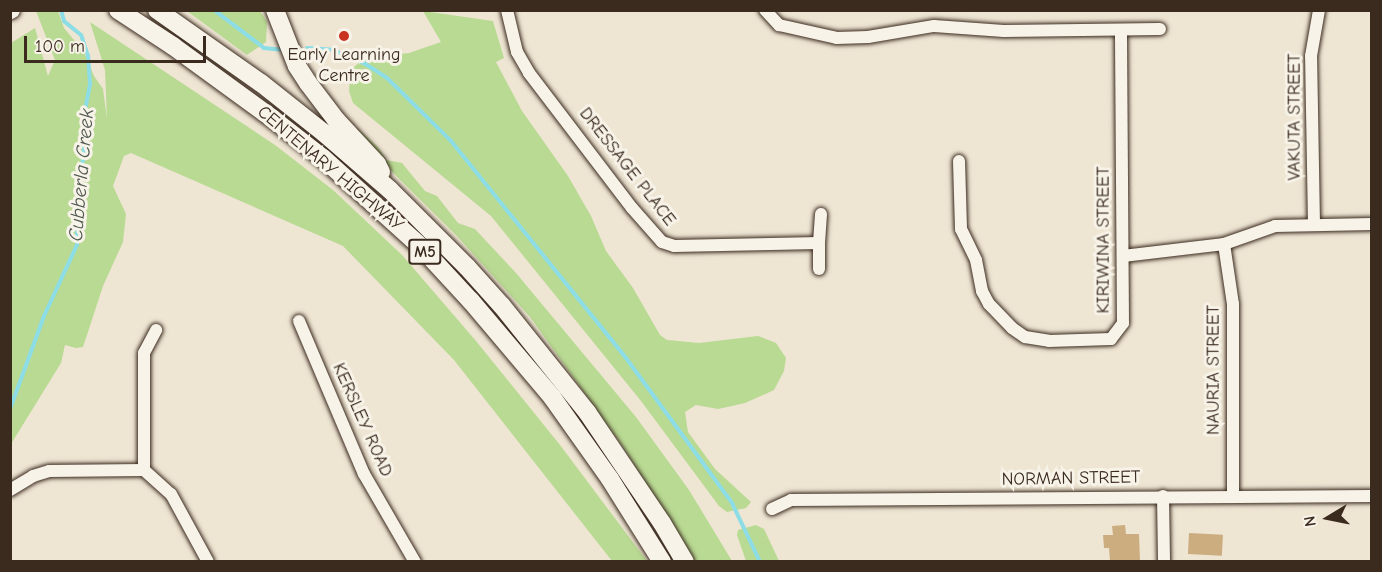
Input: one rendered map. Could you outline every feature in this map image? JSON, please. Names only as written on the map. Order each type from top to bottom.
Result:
[{"type":"highway","name":"CENTENARY HIGHWAY","points":[[118,10],[173,46],[273,118],[323,158],[420,246],[471,301],[552,397],[610,480],[662,561]]},
{"type":"highway","name":"CENTENARY HIGHWAY","points":[[157,10],[261,83],[390,190],[467,267],[546,360],[593,421],[685,561]]},
{"type":"highway","points":[[274,11],[297,66],[308,83],[337,121],[377,164],[390,190]]},
{"type":"street","name":"DRESSAGE PLACE","points":[[507,10],[517,52],[530,73],[632,208],[662,242],[674,246],[819,243]]},
{"type":"street","points":[[765,10],[779,25],[837,38],[868,37],[934,26],[1004,31],[1160,29]]},
{"type":"street","name":"VAKUTA STREET","points":[[1314,224],[1311,56],[1319,10]]},
{"type":"street","name":"KIRIWINA STREET","points":[[959,161],[960,225],[978,268],[982,291],[989,304],[1025,338],[1049,341],[1111,339],[1123,323],[1121,31]]},
{"type":"street","points":[[819,269],[820,214]]},
{"type":"street","points":[[1123,256],[1224,243],[1275,226],[1371,224]]},
{"type":"street","name":"NAURIA STREET","points":[[1224,243],[1233,304],[1233,496]]},
{"type":"street","name":"KERSLEY ROAD","points":[[299,321],[364,474],[415,561]]},
{"type":"street","points":[[144,470],[144,353],[156,330]]},
{"type":"street","points":[[10,490],[33,476],[49,471],[144,470],[171,494],[208,561]]},
{"type":"street","points":[[1163,496],[1164,561]]},
{"type":"street","name":"NORMAN STREET","points":[[772,509],[791,500],[1371,496]]},
{"type":"green space","points":[[36,11],[58,11],[64,28],[84,52],[94,76],[103,89],[107,119],[105,70],[90,22],[275,145],[333,190],[402,255],[476,341],[560,445],[647,561],[612,561],[454,360],[343,246],[131,153],[124,156],[113,186],[126,214],[123,242],[103,286],[83,347],[65,345],[61,363],[11,444],[11,43],[35,28],[48,76],[55,60]]},
{"type":"green space","points":[[187,11],[260,11],[267,22],[266,42],[247,55]]},
{"type":"green space","points":[[423,11],[493,21],[504,58],[496,62],[522,111],[568,176],[591,216],[606,251],[633,288],[660,335],[667,340],[699,343],[758,336],[776,343],[786,358],[784,371],[774,390],[745,403],[718,409],[696,405],[685,412],[688,432],[715,469],[751,502],[746,508],[727,512],[719,506],[641,401],[491,216],[353,103],[349,91],[350,78],[353,68],[361,61],[372,57],[409,53],[441,42]]},
{"type":"green space","points":[[357,128],[379,148],[386,160],[402,163],[425,191],[437,196],[458,223],[475,229],[516,273],[636,417],[689,490],[732,561],[695,561],[621,444],[530,317],[456,235],[354,134]]},
{"type":"green space","points":[[756,525],[764,529],[779,561],[746,561],[737,535],[738,530]]},
{"type":"building","points":[[1125,525],[1126,534],[1139,534],[1140,561],[1110,561],[1109,548],[1104,548],[1103,535],[1113,535],[1112,526]]},
{"type":"building","points":[[1189,533],[1223,535],[1222,556],[1188,554]]},
{"type":"waterway","name":"Cubberla Creek","points":[[10,409],[44,316],[77,245],[77,193],[84,154],[84,115],[90,83],[88,56],[81,35],[64,21],[61,10]]},
{"type":"waterway","points":[[214,10],[264,48],[284,50]]},
{"type":"waterway","points":[[307,48],[333,50],[364,63],[387,78],[451,141],[626,358],[732,503],[760,562]]},
{"type":"place","name":"Early Learning Centre","points":[[344,36]]}]
